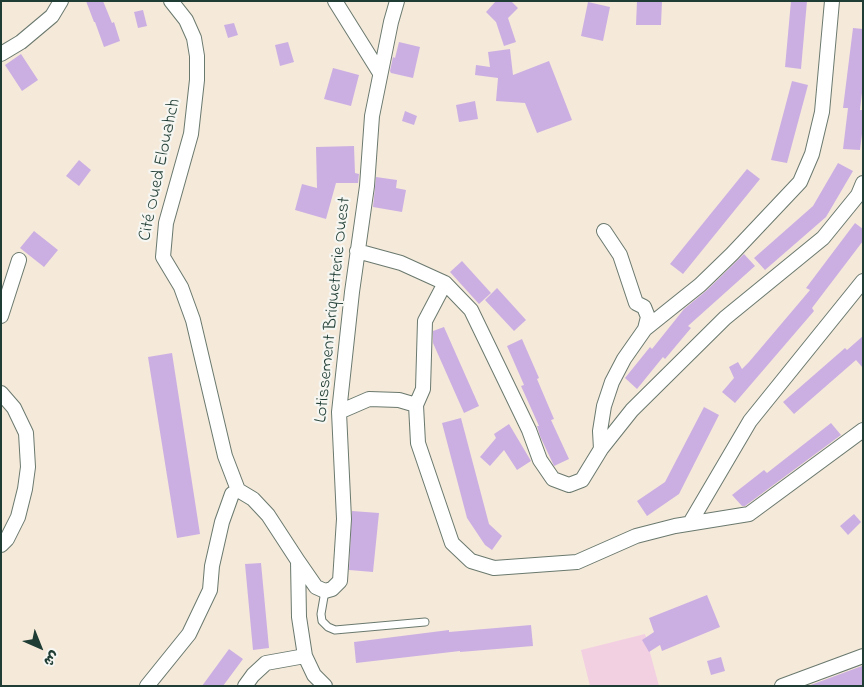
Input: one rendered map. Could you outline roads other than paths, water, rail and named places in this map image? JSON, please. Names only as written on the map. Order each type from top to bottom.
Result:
[{"type":"street","points":[[1,54],[21,42],[52,16],[61,1]]},
{"type":"street","points":[[335,1],[380,73]]},
{"type":"street","name":"Lotissement Briquetterie Ouest","points":[[324,591],[332,589],[340,581],[344,519],[339,412],[357,251],[367,186],[372,116],[397,1]]},
{"type":"street","points":[[601,449],[600,431],[604,406],[612,382],[624,359],[645,329],[700,285],[800,182],[812,154],[822,112],[832,1]]},
{"type":"street","name":"Cité Oued Elouahch","points":[[171,2],[186,20],[194,38],[197,56],[197,80],[191,134],[166,224],[163,257],[181,287],[193,320],[225,456],[238,490]]},
{"type":"street","points":[[357,251],[401,263],[444,283],[471,310],[529,430],[540,460],[552,479],[569,485],[582,480],[601,449],[632,410],[725,318],[823,238],[858,195],[863,183]]},
{"type":"street","points":[[604,231],[620,255],[636,302],[644,307],[648,317],[645,329]]},
{"type":"street","points":[[1,316],[19,260]]},
{"type":"street","points":[[690,523],[750,421],[863,281]]},
{"type":"street","points":[[444,283],[426,322],[423,389],[416,405],[418,443],[452,543],[471,561],[494,568],[577,562],[636,536],[690,523],[749,514],[863,430]]},
{"type":"street","points":[[1,393],[14,408],[26,433],[28,467],[18,517],[7,539],[1,545]]},
{"type":"street","points":[[339,412],[369,399],[399,400],[416,405]]},
{"type":"street","points":[[147,686],[189,634],[210,590],[212,566],[222,522],[232,494],[238,490],[253,499],[268,515],[316,587],[324,591]]},
{"type":"street","points":[[298,560],[299,617],[305,656],[314,675],[325,686]]},
{"type":"street","points":[[245,686],[253,675],[266,663],[305,656]]},
{"type":"street","points":[[782,686],[863,656]]},
{"type":"lane","points":[[324,591],[321,614],[322,621],[328,628],[335,630],[425,622]]}]
